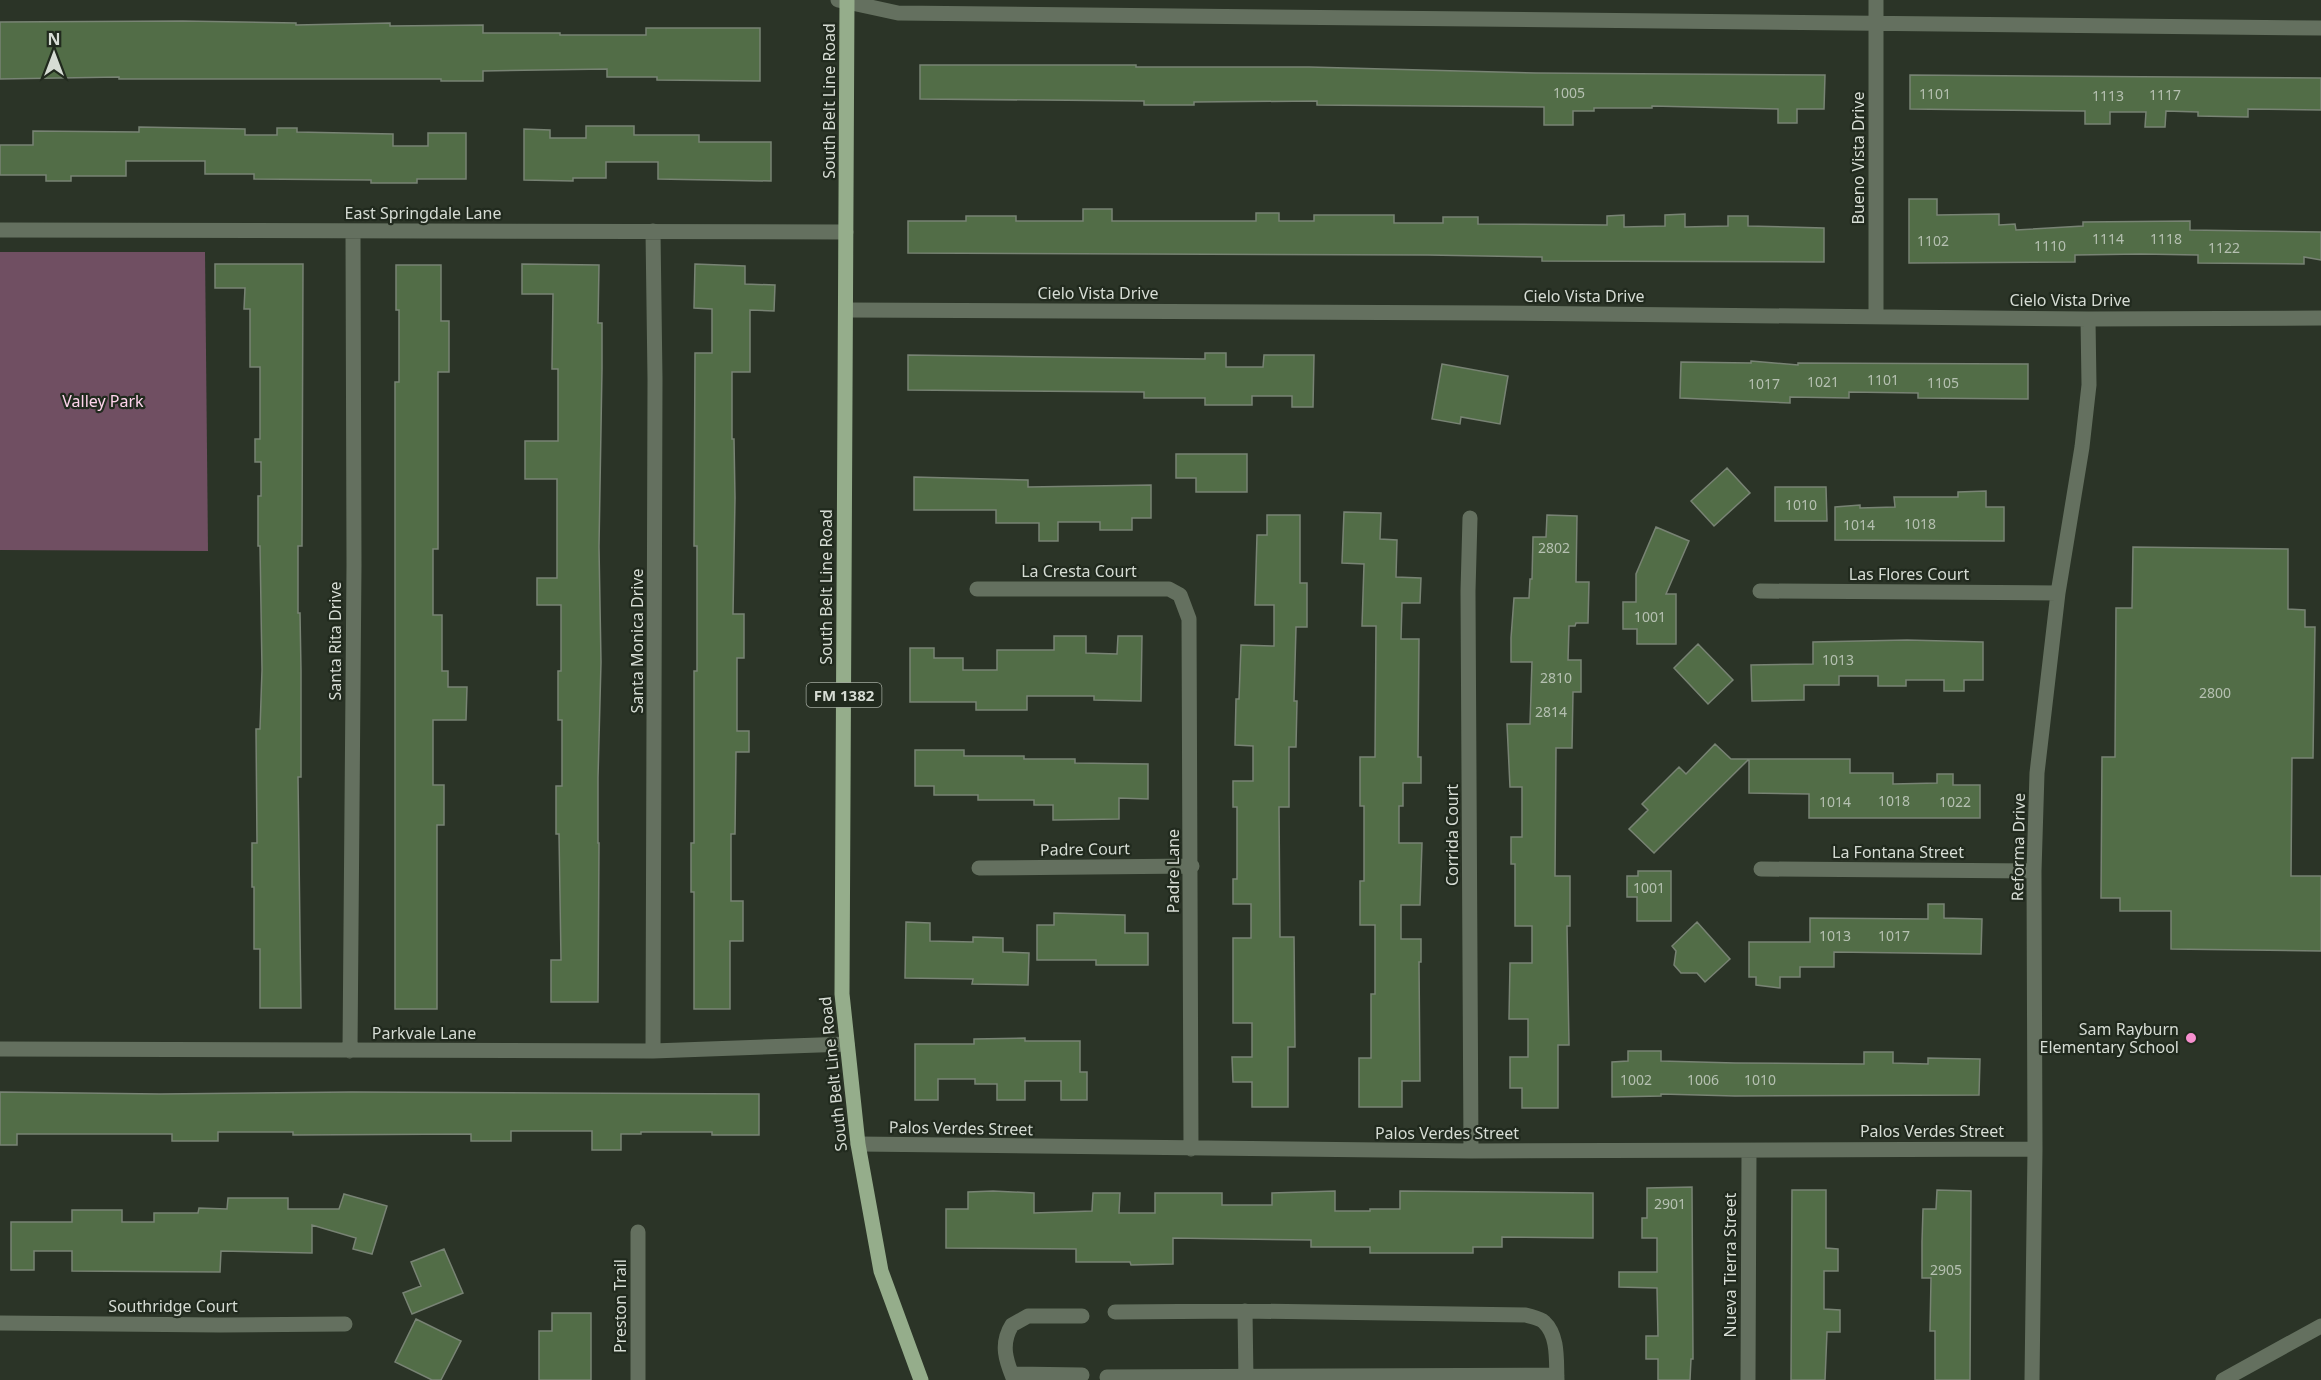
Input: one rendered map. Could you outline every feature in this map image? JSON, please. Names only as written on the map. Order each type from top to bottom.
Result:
[{"type":"main road","name":"South Belt Line Road","points":[[844,1],[846,310],[842,994],[858,1144],[881,1271],[921,1380]]},
{"type":"street","name":"Bueno Vista Drive","points":[[1876,0],[1876,316]]},
{"type":"street","points":[[844,1],[898,13],[2321,28]]},
{"type":"street","name":"East Springdale Lane","points":[[0,230],[846,232]]},
{"type":"street","name":"Santa Rita Drive","points":[[350,1051],[354,577],[353,231]]},
{"type":"street","name":"Santa Monica Drive","points":[[653,231],[655,379],[653,1051]]},
{"type":"street","name":"Cielo Vista Drive","points":[[846,310],[2088,319],[2321,318]]},
{"type":"street","name":"Reforma Drive","points":[[2032,1380],[2035,1149],[2034,871],[2037,773],[2058,592],[2085,426],[2089,385],[2088,319]]},
{"type":"street","name":"Corrida Court","points":[[1470,518],[1468,591],[1471,1151]]},
{"type":"street","name":"La Cresta Court","points":[[977,589],[1169,589],[1180,595]]},
{"type":"street","name":"Las Flores Court","points":[[1760,591],[2058,592]]},
{"type":"street","name":"Padre Lane","points":[[1180,595],[1189,619],[1192,866],[1191,1149]]},
{"type":"street","name":"Padre Court","points":[[979,868],[1192,866]]},
{"type":"street","name":"La Fontana Street","points":[[1761,869],[2034,871]]},
{"type":"street","name":"Parkvale Lane","points":[[0,1049],[653,1051],[847,1044]]},
{"type":"street","name":"Palos Verdes Street","points":[[858,1144],[1471,1151],[2035,1149]]},
{"type":"street","name":"Nueva Tierra Street","points":[[1748,1380],[1749,1151]]},
{"type":"street","name":"Preston Trail","points":[[638,1232],[638,1380]]},
{"type":"street","points":[[1107,1377],[1557,1378],[1556,1348],[1552,1334],[1542,1320],[1526,1315],[1245,1311],[1114,1312]]},
{"type":"street","points":[[1245,1311],[1246,1378]]},
{"type":"street","points":[[1082,1316],[1028,1316],[1016,1322],[1008,1331],[1004,1346],[1006,1360],[1013,1377],[1082,1375]]},
{"type":"street","name":"Southridge Court","points":[[0,1323],[345,1324]]},
{"type":"street","points":[[2223,1380],[2321,1326]]},
{"type":"green space","name":"Valley Park","points":[[0,252],[205,252],[208,551],[0,550]]},
{"type":"building","points":[[0,22],[296,23],[296,25],[390,23],[390,26],[483,25],[483,33],[560,33],[560,35],[646,35],[646,28],[760,28],[760,81],[607,77],[607,69],[483,71],[483,81],[119,79],[119,77],[0,79]]},
{"type":"building","points":[[920,65],[1136,65],[1136,67],[1309,67],[1536,73],[1825,75],[1824,109],[1797,109],[1797,123],[1778,123],[1778,109],[1652,106],[1652,108],[1594,108],[1594,111],[1573,111],[1573,125],[1544,125],[1544,107],[1317,105],[1317,101],[1194,102],[1194,105],[1144,105],[1144,101],[920,99]]},
{"type":"building","points":[[1910,75],[2321,78],[2321,110],[2248,109],[2248,117],[2198,116],[2198,112],[2166,111],[2165,127],[2145,127],[2146,112],[2110,112],[2110,124],[2085,124],[2085,111],[1910,109]]},
{"type":"building","points":[[586,126],[634,126],[634,135],[699,135],[699,142],[771,142],[771,181],[658,179],[658,162],[606,162],[606,178],[573,178],[573,181],[524,180],[524,129],[550,130],[550,138],[586,138]]},
{"type":"building","points":[[139,127],[245,129],[245,135],[277,135],[277,128],[297,128],[297,132],[393,134],[393,146],[428,146],[428,133],[466,133],[466,179],[417,179],[417,183],[371,183],[371,180],[254,179],[254,174],[205,174],[205,161],[126,161],[126,176],[71,176],[71,181],[46,181],[46,175],[0,175],[0,145],[33,145],[33,131],[139,132]]},
{"type":"building","points":[[1909,199],[1937,199],[1937,215],[1999,214],[1999,225],[2015,224],[2016,230],[2083,226],[2083,222],[2190,221],[2190,230],[2321,232],[2321,260],[2304,257],[2304,264],[2198,263],[2198,255],[2141,254],[2075,255],[2075,262],[1909,263]]},
{"type":"building","points":[[1083,209],[1112,209],[1112,221],[1256,221],[1256,213],[1279,213],[1279,221],[1314,221],[1314,215],[1394,215],[1394,223],[1443,223],[1443,217],[1478,217],[1478,224],[1607,225],[1607,216],[1624,215],[1624,227],[1665,226],[1665,215],[1685,214],[1685,227],[1728,226],[1728,216],[1748,216],[1748,226],[1824,228],[1824,262],[1542,261],[1542,257],[1428,255],[908,253],[908,221],[966,221],[966,216],[1016,216],[1016,221],[1083,221]]},
{"type":"building","points":[[215,264],[303,264],[302,546],[298,546],[301,670],[301,777],[298,777],[301,1008],[260,1008],[260,949],[254,949],[252,843],[257,843],[256,729],[260,729],[262,670],[260,546],[258,546],[261,462],[255,462],[255,439],[260,439],[260,367],[250,367],[250,309],[244,309],[245,288],[215,288]]},
{"type":"building","points":[[522,264],[599,265],[598,323],[602,323],[602,369],[599,547],[601,662],[598,778],[598,1002],[551,1002],[551,960],[561,960],[556,786],[562,786],[562,720],[558,720],[561,605],[537,605],[537,578],[557,578],[557,479],[525,479],[525,441],[558,441],[558,369],[552,369],[553,294],[522,294]]},
{"type":"building","points":[[695,264],[745,266],[745,284],[775,285],[774,311],[750,310],[750,372],[732,372],[735,498],[733,614],[744,614],[744,658],[737,658],[737,731],[749,731],[749,752],[736,752],[735,834],[731,834],[731,901],[743,901],[743,941],[730,941],[730,1009],[694,1009],[694,892],[691,892],[691,843],[694,843],[694,671],[697,671],[697,546],[694,546],[695,353],[712,353],[712,309],[694,308]]},
{"type":"building","points":[[396,265],[441,265],[441,321],[449,321],[449,372],[438,372],[438,549],[433,549],[433,615],[442,615],[442,671],[448,671],[448,687],[467,687],[466,720],[433,720],[433,785],[444,785],[444,825],[437,825],[437,1009],[395,1009],[395,382],[399,382],[399,310],[396,310]]},
{"type":"building","points":[[1205,353],[1226,353],[1226,367],[1263,367],[1264,355],[1314,355],[1313,407],[1292,407],[1292,396],[1252,396],[1252,405],[1205,405],[1205,398],[1144,398],[1144,392],[908,390],[908,355],[1205,359]]},
{"type":"building","points":[[1751,361],[1798,365],[1798,363],[2028,364],[2028,399],[1918,398],[1918,393],[1849,392],[1849,398],[1790,397],[1790,403],[1680,398],[1681,362],[1751,363]]},
{"type":"building","points":[[1442,364],[1508,376],[1500,424],[1461,417],[1460,424],[1432,419]]},
{"type":"building","points":[[1176,454],[1247,454],[1247,492],[1196,492],[1196,478],[1176,478]]},
{"type":"building","points":[[1727,468],[1750,493],[1714,526],[1691,501]]},
{"type":"building","points":[[914,477],[1028,480],[1028,487],[1151,485],[1151,518],[1132,518],[1132,530],[1100,530],[1100,522],[1058,522],[1058,541],[1039,541],[1039,523],[996,523],[996,510],[914,510]]},
{"type":"building","points":[[1775,487],[1826,487],[1827,521],[1775,521]]},
{"type":"building","points":[[1986,491],[1986,507],[2004,507],[2004,541],[1835,540],[1835,507],[1860,505],[1860,508],[1895,507],[1894,497],[1958,497],[1958,492]]},
{"type":"building","points":[[1344,512],[1381,513],[1380,539],[1397,540],[1396,577],[1421,578],[1420,603],[1402,603],[1401,639],[1419,639],[1418,757],[1421,757],[1421,783],[1403,783],[1403,806],[1399,806],[1399,843],[1422,843],[1420,905],[1401,905],[1401,939],[1421,939],[1421,962],[1419,962],[1420,1081],[1402,1081],[1402,1107],[1359,1107],[1359,1058],[1371,1058],[1371,994],[1375,994],[1375,925],[1360,925],[1360,881],[1364,881],[1364,806],[1360,806],[1360,757],[1375,757],[1376,626],[1362,626],[1364,564],[1342,563]]},
{"type":"building","points":[[1267,515],[1300,515],[1300,583],[1307,583],[1307,627],[1296,627],[1294,701],[1297,701],[1296,747],[1289,747],[1289,807],[1279,807],[1280,937],[1294,937],[1295,1047],[1288,1047],[1288,1107],[1252,1107],[1252,1082],[1233,1082],[1232,1057],[1252,1057],[1252,1023],[1233,1023],[1233,938],[1251,938],[1251,904],[1233,904],[1233,879],[1237,879],[1237,807],[1233,807],[1233,781],[1253,781],[1253,746],[1235,745],[1241,645],[1274,646],[1274,605],[1255,605],[1257,535],[1267,535]]},
{"type":"building","points":[[1547,515],[1577,516],[1576,582],[1589,582],[1588,623],[1576,623],[1575,626],[1569,626],[1568,660],[1581,660],[1581,692],[1573,692],[1572,748],[1556,748],[1555,876],[1570,876],[1570,926],[1567,926],[1569,1045],[1558,1045],[1558,1108],[1522,1108],[1522,1088],[1510,1088],[1510,1057],[1528,1057],[1528,1019],[1509,1019],[1510,963],[1532,963],[1532,926],[1515,926],[1515,864],[1511,864],[1511,837],[1522,837],[1522,787],[1510,787],[1507,724],[1530,724],[1532,662],[1511,662],[1514,598],[1529,598],[1533,537],[1546,537]]},
{"type":"building","points":[[1656,527],[1689,541],[1666,594],[1676,594],[1676,644],[1637,644],[1637,629],[1623,629],[1623,602],[1636,602],[1636,574]]},
{"type":"building","points":[[2133,547],[2288,549],[2288,609],[2305,610],[2305,627],[2315,627],[2313,758],[2292,758],[2291,876],[2321,876],[2321,951],[2171,949],[2171,911],[2120,911],[2120,898],[2101,898],[2102,757],[2115,757],[2116,608],[2132,608]]},
{"type":"building","points":[[1054,636],[1086,636],[1086,653],[1117,654],[1118,636],[1142,636],[1141,701],[1094,700],[1094,696],[1027,696],[1027,710],[976,710],[976,702],[910,702],[910,648],[934,648],[934,658],[963,658],[963,670],[997,670],[997,650],[1054,650]]},
{"type":"building","points":[[1907,640],[1983,642],[1983,680],[1964,680],[1964,691],[1944,691],[1944,680],[1906,680],[1906,686],[1878,686],[1878,676],[1839,676],[1839,685],[1804,685],[1804,700],[1752,701],[1751,665],[1813,664],[1813,642]]},
{"type":"building","points":[[1698,644],[1733,680],[1708,704],[1674,668]]},
{"type":"building","points":[[1715,744],[1731,759],[1749,759],[1654,853],[1629,829],[1648,810],[1642,804],[1679,767],[1686,774]]},
{"type":"building","points":[[915,750],[964,750],[964,756],[1075,759],[1075,763],[1148,764],[1148,799],[1119,798],[1119,819],[1053,820],[1053,805],[1034,805],[1034,800],[978,800],[978,795],[934,795],[934,786],[915,786]]},
{"type":"building","points":[[1749,759],[1850,759],[1850,773],[1893,773],[1893,784],[1937,783],[1937,774],[1953,774],[1953,785],[1980,785],[1980,818],[1809,818],[1809,794],[1749,793]]},
{"type":"building","points":[[1638,871],[1671,871],[1671,921],[1637,921],[1637,897],[1627,897],[1627,876],[1638,876]]},
{"type":"building","points":[[1928,904],[1944,904],[1944,918],[1982,919],[1981,954],[1834,952],[1834,967],[1800,967],[1800,977],[1780,977],[1780,988],[1756,985],[1756,977],[1749,977],[1749,942],[1810,942],[1810,918],[1928,919]]},
{"type":"building","points":[[1054,913],[1125,915],[1125,933],[1148,933],[1148,965],[1096,965],[1096,960],[1037,960],[1037,925],[1054,925]]},
{"type":"building","points":[[906,922],[930,923],[930,941],[973,942],[973,937],[1003,938],[1003,952],[1029,953],[1028,985],[972,984],[973,979],[905,978]]},
{"type":"building","points":[[1697,922],[1730,959],[1705,982],[1697,973],[1681,973],[1674,965],[1676,951],[1672,946]]},
{"type":"building","points":[[1025,1038],[1025,1041],[1080,1041],[1080,1072],[1087,1072],[1087,1100],[1061,1100],[1061,1081],[1025,1081],[1025,1100],[997,1100],[997,1084],[975,1084],[975,1079],[938,1079],[938,1100],[915,1100],[915,1044],[974,1044],[974,1039]]},
{"type":"building","points":[[1628,1051],[1661,1051],[1661,1061],[1735,1063],[1864,1064],[1864,1052],[1893,1052],[1893,1063],[1928,1064],[1928,1058],[1980,1059],[1979,1095],[1661,1094],[1661,1096],[1612,1097],[1612,1062],[1628,1061]]},
{"type":"building","points":[[0,1092],[759,1094],[759,1135],[712,1135],[712,1132],[621,1134],[621,1150],[592,1150],[592,1131],[511,1131],[511,1141],[471,1141],[471,1134],[293,1135],[293,1132],[218,1132],[218,1141],[172,1141],[172,1134],[17,1134],[17,1145],[0,1145]]},
{"type":"building","points":[[1692,1187],[1693,1359],[1691,1359],[1690,1380],[1658,1380],[1658,1359],[1646,1359],[1646,1336],[1658,1336],[1657,1288],[1619,1287],[1619,1272],[1657,1272],[1657,1238],[1642,1238],[1642,1218],[1647,1218],[1647,1188]]},
{"type":"building","points":[[1792,1190],[1826,1190],[1826,1248],[1838,1249],[1838,1271],[1824,1271],[1824,1309],[1840,1310],[1840,1332],[1827,1332],[1825,1380],[1791,1380]]},
{"type":"building","points":[[1937,1190],[1971,1191],[1970,1380],[1935,1380],[1935,1331],[1930,1331],[1931,1278],[1922,1278],[1922,1242],[1923,1209],[1936,1209]]},
{"type":"building","points":[[1335,1191],[1335,1211],[1370,1211],[1370,1209],[1400,1209],[1400,1191],[1593,1193],[1593,1238],[1502,1237],[1502,1247],[1473,1247],[1473,1253],[1370,1253],[1370,1247],[1311,1247],[1311,1240],[1173,1238],[1173,1264],[1131,1265],[1130,1262],[1076,1262],[1076,1249],[946,1248],[946,1209],[968,1209],[968,1192],[1034,1193],[1034,1213],[1092,1211],[1093,1193],[1120,1193],[1119,1213],[1155,1213],[1155,1193],[1222,1193],[1222,1205],[1272,1205],[1272,1193]]},
{"type":"building","points":[[344,1194],[387,1206],[372,1254],[353,1249],[356,1238],[312,1225],[312,1253],[221,1251],[220,1272],[72,1271],[72,1251],[34,1251],[34,1270],[11,1270],[11,1222],[72,1222],[72,1210],[122,1210],[122,1222],[154,1222],[154,1213],[198,1213],[199,1208],[227,1209],[228,1198],[288,1198],[288,1209],[339,1209]]},
{"type":"building","points":[[444,1249],[463,1293],[412,1314],[403,1293],[421,1286],[411,1262]]},
{"type":"building","points":[[552,1313],[591,1313],[591,1380],[539,1380],[539,1331],[552,1331]]},
{"type":"building","points":[[416,1319],[461,1341],[441,1380],[432,1380],[395,1362]]},
{"type":"place","name":"Sam Rayburn Elementary School","points":[[2191,1038]]}]
